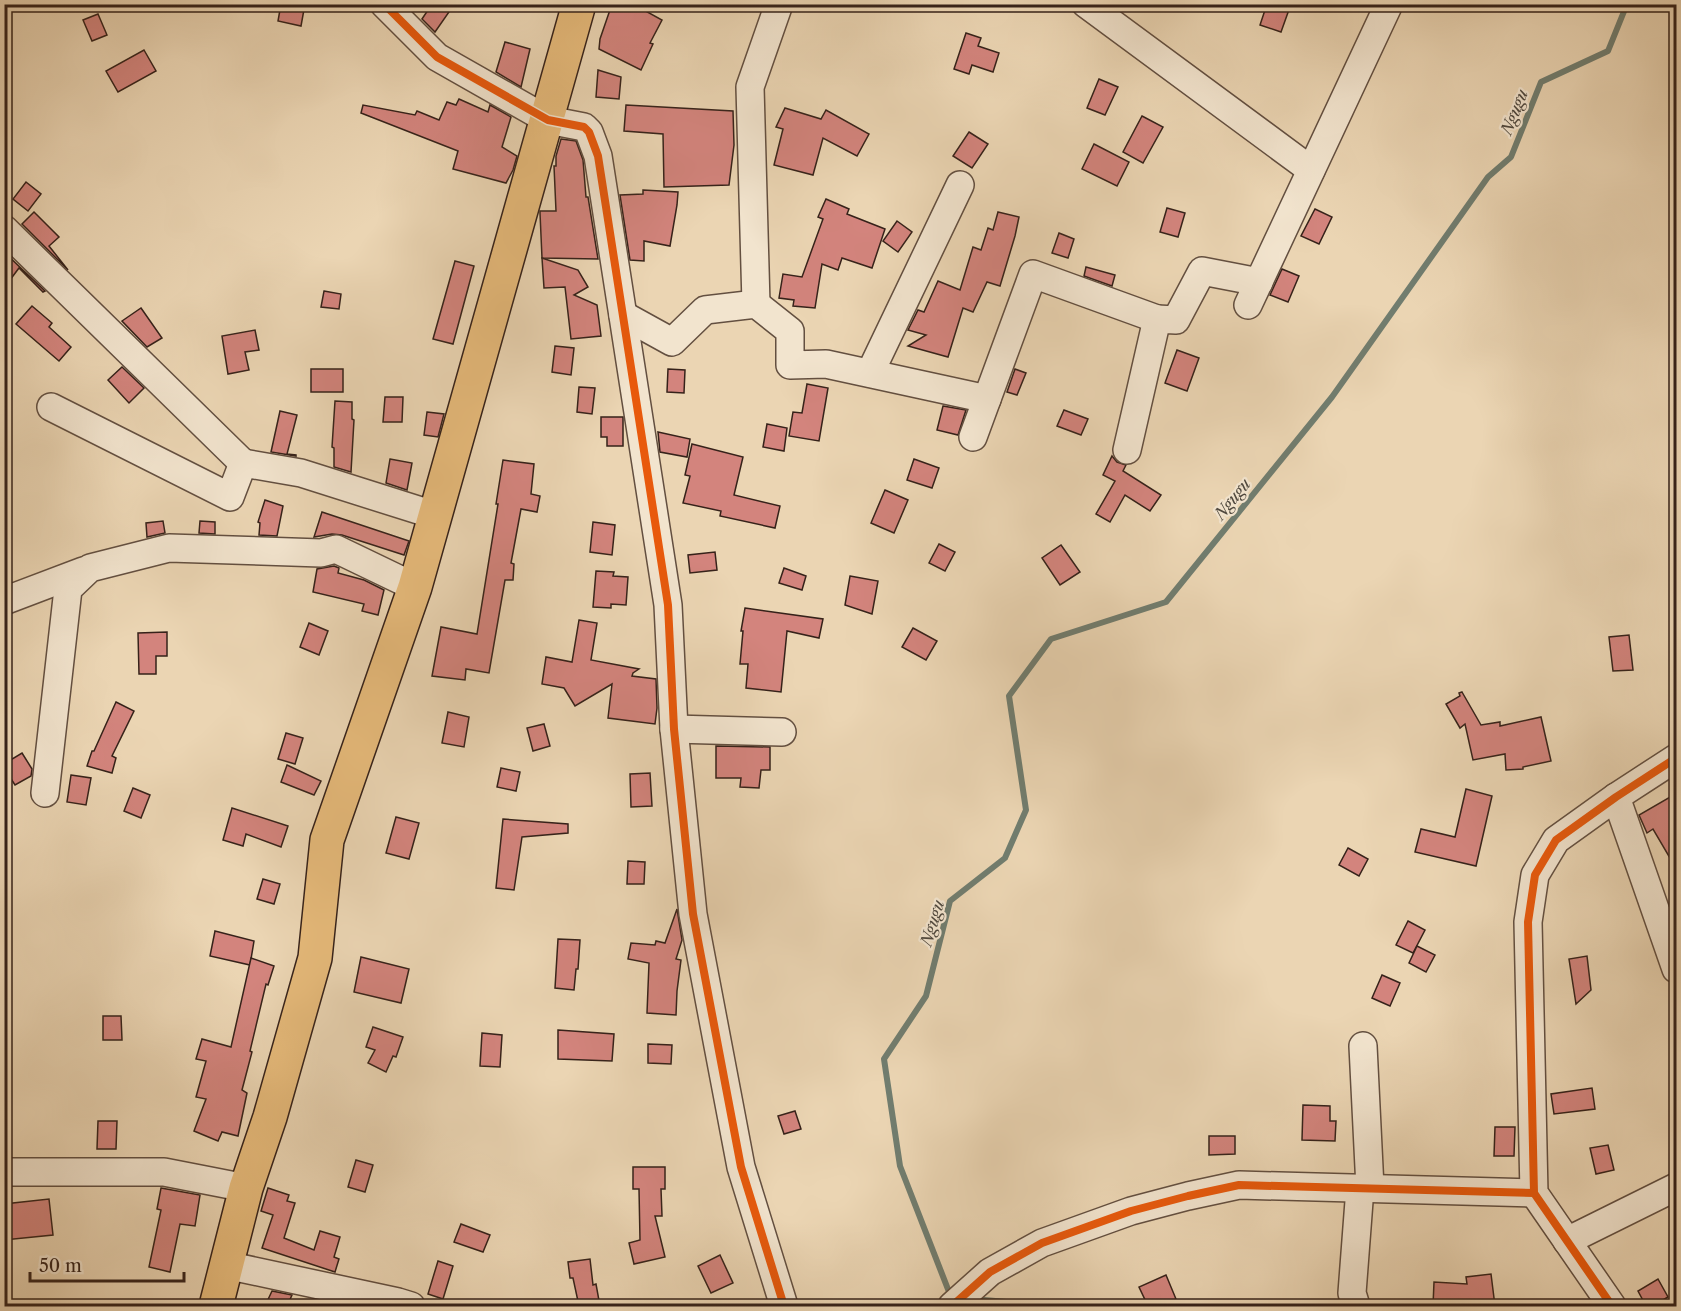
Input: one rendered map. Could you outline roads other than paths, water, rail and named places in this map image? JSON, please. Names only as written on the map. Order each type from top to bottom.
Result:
[{"type":"main road","points":[[216,1306],[246,1188],[270,1117],[315,958],[327,840],[414,587],[579,4]]},
{"type":"street","points":[[384,4],[437,57],[548,120],[584,128],[589,132],[598,156],[668,605],[674,729],[693,914],[741,1167],[784,1306]]},
{"type":"street","points":[[756,304],[750,87],[779,4]]},
{"type":"street","points":[[1086,4],[1311,170]]},
{"type":"street","points":[[973,437],[1033,274],[1157,319],[1176,320],[1202,271],[1254,293],[1389,4]]},
{"type":"street","points":[[870,373],[960,185]]},
{"type":"street","points":[[4,229],[243,463],[302,473],[434,516]]},
{"type":"street","points":[[623,315],[672,342],[705,310],[756,304],[790,331],[790,365],[826,364],[987,399]]},
{"type":"street","points":[[1127,450],[1157,319]]},
{"type":"street","points":[[51,407],[230,497],[243,463]]},
{"type":"street","points":[[4,601],[90,568],[169,548],[321,554],[336,549],[414,587]]},
{"type":"street","points":[[45,792],[68,589],[90,568]]},
{"type":"street","points":[[674,729],[782,732]]},
{"type":"street","points":[[1612,1306],[1534,1194],[1528,922],[1534,875],[1556,840],[1616,797],[1677,758]]},
{"type":"street","points":[[1616,797],[1677,969]]},
{"type":"street","points":[[1356,1306],[1353,1293],[1364,1188],[1363,1046]]},
{"type":"street","points":[[4,1172],[164,1172],[246,1188]]},
{"type":"street","points":[[952,1306],[1000,1266],[1042,1243],[1131,1211],[1239,1185],[1534,1194]]},
{"type":"street","points":[[1567,1241],[1677,1187]]},
{"type":"street","points":[[226,1265],[411,1306]]},
{"type":"waterway","name":"Ngugu","points":[[951,1297],[900,1166],[884,1059],[926,996],[950,901],[1005,858],[1026,810],[1009,696],[1051,639],[1166,602],[1332,397],[1488,177],[1511,157],[1541,82],[1608,51],[1627,4]]},
{"type":"waterway","name":"Ngugu","points":[[973,1299],[1050,1306]]}]
